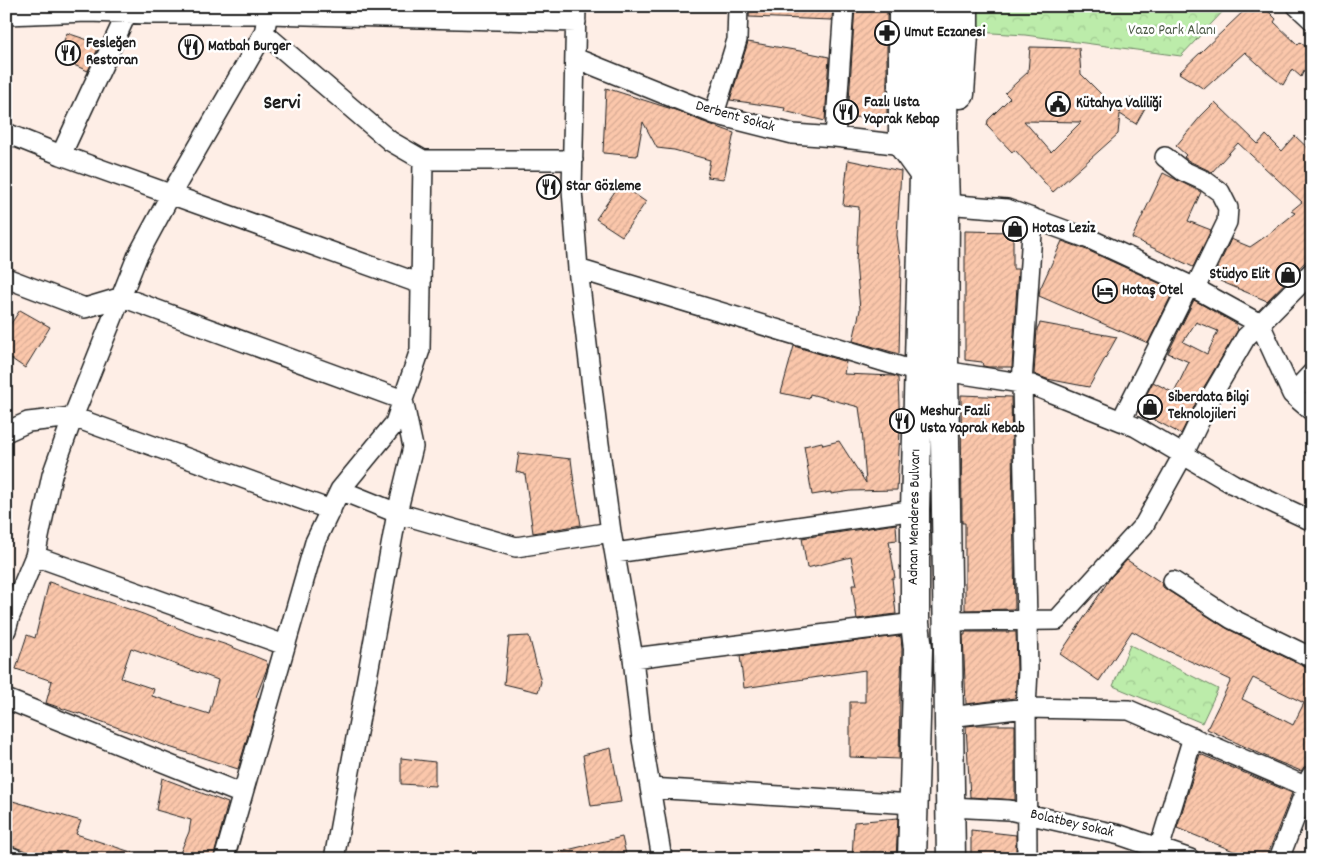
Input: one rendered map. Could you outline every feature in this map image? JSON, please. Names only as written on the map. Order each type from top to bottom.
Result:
[{"type":"main road","points":[[903,6],[903,145],[924,174]]},
{"type":"main road","name":"Adnan Menderes Bulvarı","points":[[924,6],[924,174],[931,372],[948,621],[951,859]]},
{"type":"main road","points":[[944,6],[945,204]]},
{"type":"main road","points":[[945,204],[956,166],[964,6]]},
{"type":"main road","name":"Adnan Menderes Bulvarı","points":[[912,859],[918,649],[915,623],[915,510],[931,372],[945,204]]},
{"type":"street","points":[[714,114],[737,40],[738,6]]},
{"type":"street","points":[[835,137],[844,6]]},
{"type":"street","points":[[9,20],[88,12],[127,14],[149,10],[268,14],[576,14],[572,190],[578,269],[611,532],[633,658],[642,739],[662,859]]},
{"type":"street","points":[[61,155],[127,14]]},
{"type":"street","points":[[8,620],[35,556],[52,476],[73,417],[137,257],[264,33],[268,14]]},
{"type":"street","points":[[264,33],[390,141],[423,160],[573,160]]},
{"type":"street","name":"Derbent Sokak","points":[[575,58],[714,114],[793,134],[903,145]]},
{"type":"street","points":[[6,133],[61,155],[421,284]]},
{"type":"street","points":[[1165,157],[1183,171],[1205,181],[1220,192],[1228,208],[1226,222],[1196,284],[1189,285]]},
{"type":"street","points":[[224,859],[315,542],[340,490],[395,423],[420,350],[423,160]]},
{"type":"street","points":[[945,204],[1007,208],[1097,241],[1189,285],[1260,324],[1292,394],[1312,411]]},
{"type":"street","points":[[1027,859],[1026,708],[1028,670],[1022,383],[1033,218]]},
{"type":"street","points":[[578,269],[931,372],[1032,385],[1136,427],[1233,484],[1312,521]]},
{"type":"street","points":[[948,621],[1056,620],[1144,525],[1183,455],[1211,397],[1246,337],[1312,272]]},
{"type":"street","points":[[6,278],[85,308],[122,297],[403,400]]},
{"type":"street","points":[[1121,421],[1189,285]]},
{"type":"street","points":[[1292,394],[1312,373]]},
{"type":"street","points":[[334,859],[397,513],[413,447],[403,400]]},
{"type":"street","points":[[6,432],[28,422],[73,417],[331,510]]},
{"type":"street","points":[[340,490],[397,513],[516,547],[611,532]]},
{"type":"street","points":[[614,553],[915,510]]},
{"type":"street","points":[[35,556],[285,645]]},
{"type":"street","points":[[1173,580],[1232,618],[1312,658]]},
{"type":"street","points":[[633,658],[915,623]]},
{"type":"street","points":[[6,699],[242,794]]},
{"type":"street","points":[[949,717],[1026,708],[1129,710],[1193,738],[1310,781],[1280,859]]},
{"type":"street","points":[[1158,853],[1193,738]]},
{"type":"street","points":[[650,788],[913,804]]},
{"type":"street","name":"Bolatbey Sokak","points":[[950,807],[1009,810],[1120,835],[1158,853],[1190,859]]},
{"type":"street","points":[[6,855],[15,859]]},
{"type":"green space","name":"Vazo Park Alanı","points":[[976,6],[1228,6],[1181,56],[1025,35],[976,32]]},
{"type":"green space","points":[[1130,645],[1218,689],[1202,723],[1113,686]]},
{"type":"building","points":[[750,6],[833,6],[832,20],[749,17]]},
{"type":"building","points":[[855,6],[887,6],[887,118],[848,117]]},
{"type":"building","points":[[1249,6],[1263,6],[1276,19],[1274,22],[1298,45],[1300,42],[1312,52],[1312,76],[1304,70],[1301,77],[1292,69],[1283,85],[1245,52],[1204,89],[1179,73]]},
{"type":"building","points":[[67,33],[100,44],[88,71],[57,58]]},
{"type":"building","points":[[748,42],[829,57],[825,121],[784,111],[785,108],[730,100]]},
{"type":"building","name":"Kütahya Valiliği","points":[[1030,47],[1079,48],[1081,74],[1120,113],[1130,98],[1145,108],[1136,124],[1120,114],[1118,134],[1053,192],[1015,150],[1012,152],[987,126],[988,120],[1010,98],[1005,93],[1028,72]],"holes":[[[1024,121],[1081,122],[1051,152]]]},
{"type":"building","points":[[606,88],[678,111],[734,133],[724,179],[707,177],[710,160],[674,150],[657,148],[643,122],[637,156],[603,153]]},
{"type":"building","points":[[1215,102],[1258,144],[1266,135],[1282,151],[1295,136],[1312,152],[1312,255],[1267,301],[1213,278],[1231,239],[1250,247],[1295,213],[1291,211],[1302,202],[1238,143],[1212,172],[1184,157],[1186,155],[1176,146]]},
{"type":"building","points":[[848,160],[901,171],[897,235],[901,265],[899,354],[853,341],[860,310],[856,262],[859,207],[843,205]]},
{"type":"building","points":[[1163,173],[1201,192],[1188,221],[1211,230],[1193,267],[1132,238]]},
{"type":"building","points":[[620,184],[646,202],[622,236],[596,219]]},
{"type":"building","points":[[965,231],[1013,232],[1013,269],[1018,269],[1012,367],[988,367],[983,366],[982,362],[965,360]]},
{"type":"building","points":[[1062,241],[1087,250],[1174,290],[1148,343],[1039,296],[1040,289]]},
{"type":"building","points":[[1194,300],[1236,324],[1238,330],[1201,392],[1181,434],[1138,411],[1153,382],[1174,393],[1189,362],[1168,353]],"holes":[[[1196,322],[1218,331],[1207,354],[1183,342]]]},
{"type":"building","points":[[20,310],[50,327],[25,368],[6,355],[6,331]]},
{"type":"building","points":[[1040,323],[1117,337],[1089,387],[1047,379],[1034,374],[1037,329]]},
{"type":"building","points":[[794,346],[846,362],[844,374],[894,376],[898,378],[900,430],[897,490],[851,491],[831,494],[831,492],[812,495],[804,446],[822,442],[823,445],[839,441],[866,483],[862,429],[859,407],[810,394],[809,399],[781,393]]},
{"type":"building","points":[[961,395],[1011,397],[1015,609],[965,610],[965,523],[962,523]]},
{"type":"building","points":[[519,453],[571,459],[581,525],[533,533],[525,474],[516,472]]},
{"type":"building","points":[[896,524],[897,540],[889,541],[895,578],[892,578],[896,614],[857,619],[852,585],[857,585],[851,557],[807,568],[802,538]]},
{"type":"building","points":[[1127,560],[1162,583],[1163,587],[1167,590],[1226,628],[1312,669],[1312,762],[1310,765],[1304,767],[1301,771],[1207,729],[1231,680],[1164,649],[1132,631],[1099,681],[1060,654],[1111,577]],"holes":[[[1253,678],[1304,703],[1293,725],[1242,699]]]},
{"type":"building","points":[[49,582],[143,614],[266,661],[268,666],[256,697],[259,698],[238,769],[169,747],[79,713],[46,703],[52,681],[16,669],[27,635],[35,638]],"holes":[[[131,648],[218,680],[209,714],[152,696],[154,689],[121,678]]]},
{"type":"building","points":[[965,632],[1016,632],[1017,670],[1015,698],[966,704],[963,635],[965,635]]},
{"type":"building","points":[[529,636],[541,682],[538,692],[504,684],[509,637]]},
{"type":"building","points":[[901,637],[902,650],[899,759],[850,757],[850,702],[865,702],[865,670],[744,688],[740,656]]},
{"type":"building","points":[[1015,725],[1015,800],[970,797],[966,726]]},
{"type":"building","points":[[611,748],[621,802],[591,806],[583,755]]},
{"type":"building","points":[[1200,754],[1292,793],[1266,859],[1253,859],[1177,828]]},
{"type":"building","points":[[401,758],[435,762],[435,786],[401,784]]},
{"type":"building","points":[[162,778],[228,803],[213,859],[200,859],[180,853],[189,832],[191,820],[156,810]]},
{"type":"building","points":[[6,799],[81,821],[76,834],[143,856],[142,859],[49,859],[6,844]]},
{"type":"building","points":[[898,818],[896,859],[852,859],[854,822]]},
{"type":"building","points":[[971,830],[1016,835],[1016,859],[971,859]]},
{"type":"building","points":[[622,837],[627,859],[551,859],[550,854]]},
{"type":"place","name":"Umut Eczanesi","points":[[887,33]]},
{"type":"place","name":"Matbah Burger","points":[[191,47]]},
{"type":"place","name":"Fesleğen Restoran","points":[[68,53]]},
{"type":"place","name":"Kütahya Valiliği","points":[[1058,104]]},
{"type":"place","name":"Fazlı Usta Yaprak Kebap","points":[[846,112]]},
{"type":"place","name":"Star Gözleme","points":[[549,187]]},
{"type":"place","name":"Hotas Leziz","points":[[1015,229]]},
{"type":"place","name":"Stüdyo Elit","points":[[1288,275]]},
{"type":"place","name":"Hotaş Otel","points":[[1105,291]]},
{"type":"place","name":"Siberdata Bilgi Teknolojileri","points":[[1150,407]]},
{"type":"place","name":"Meshur Fazli Usta Yaprak Kebab","points":[[902,421]]},
{"type":"district","name":"Servi","points":[[282,104]]}]
